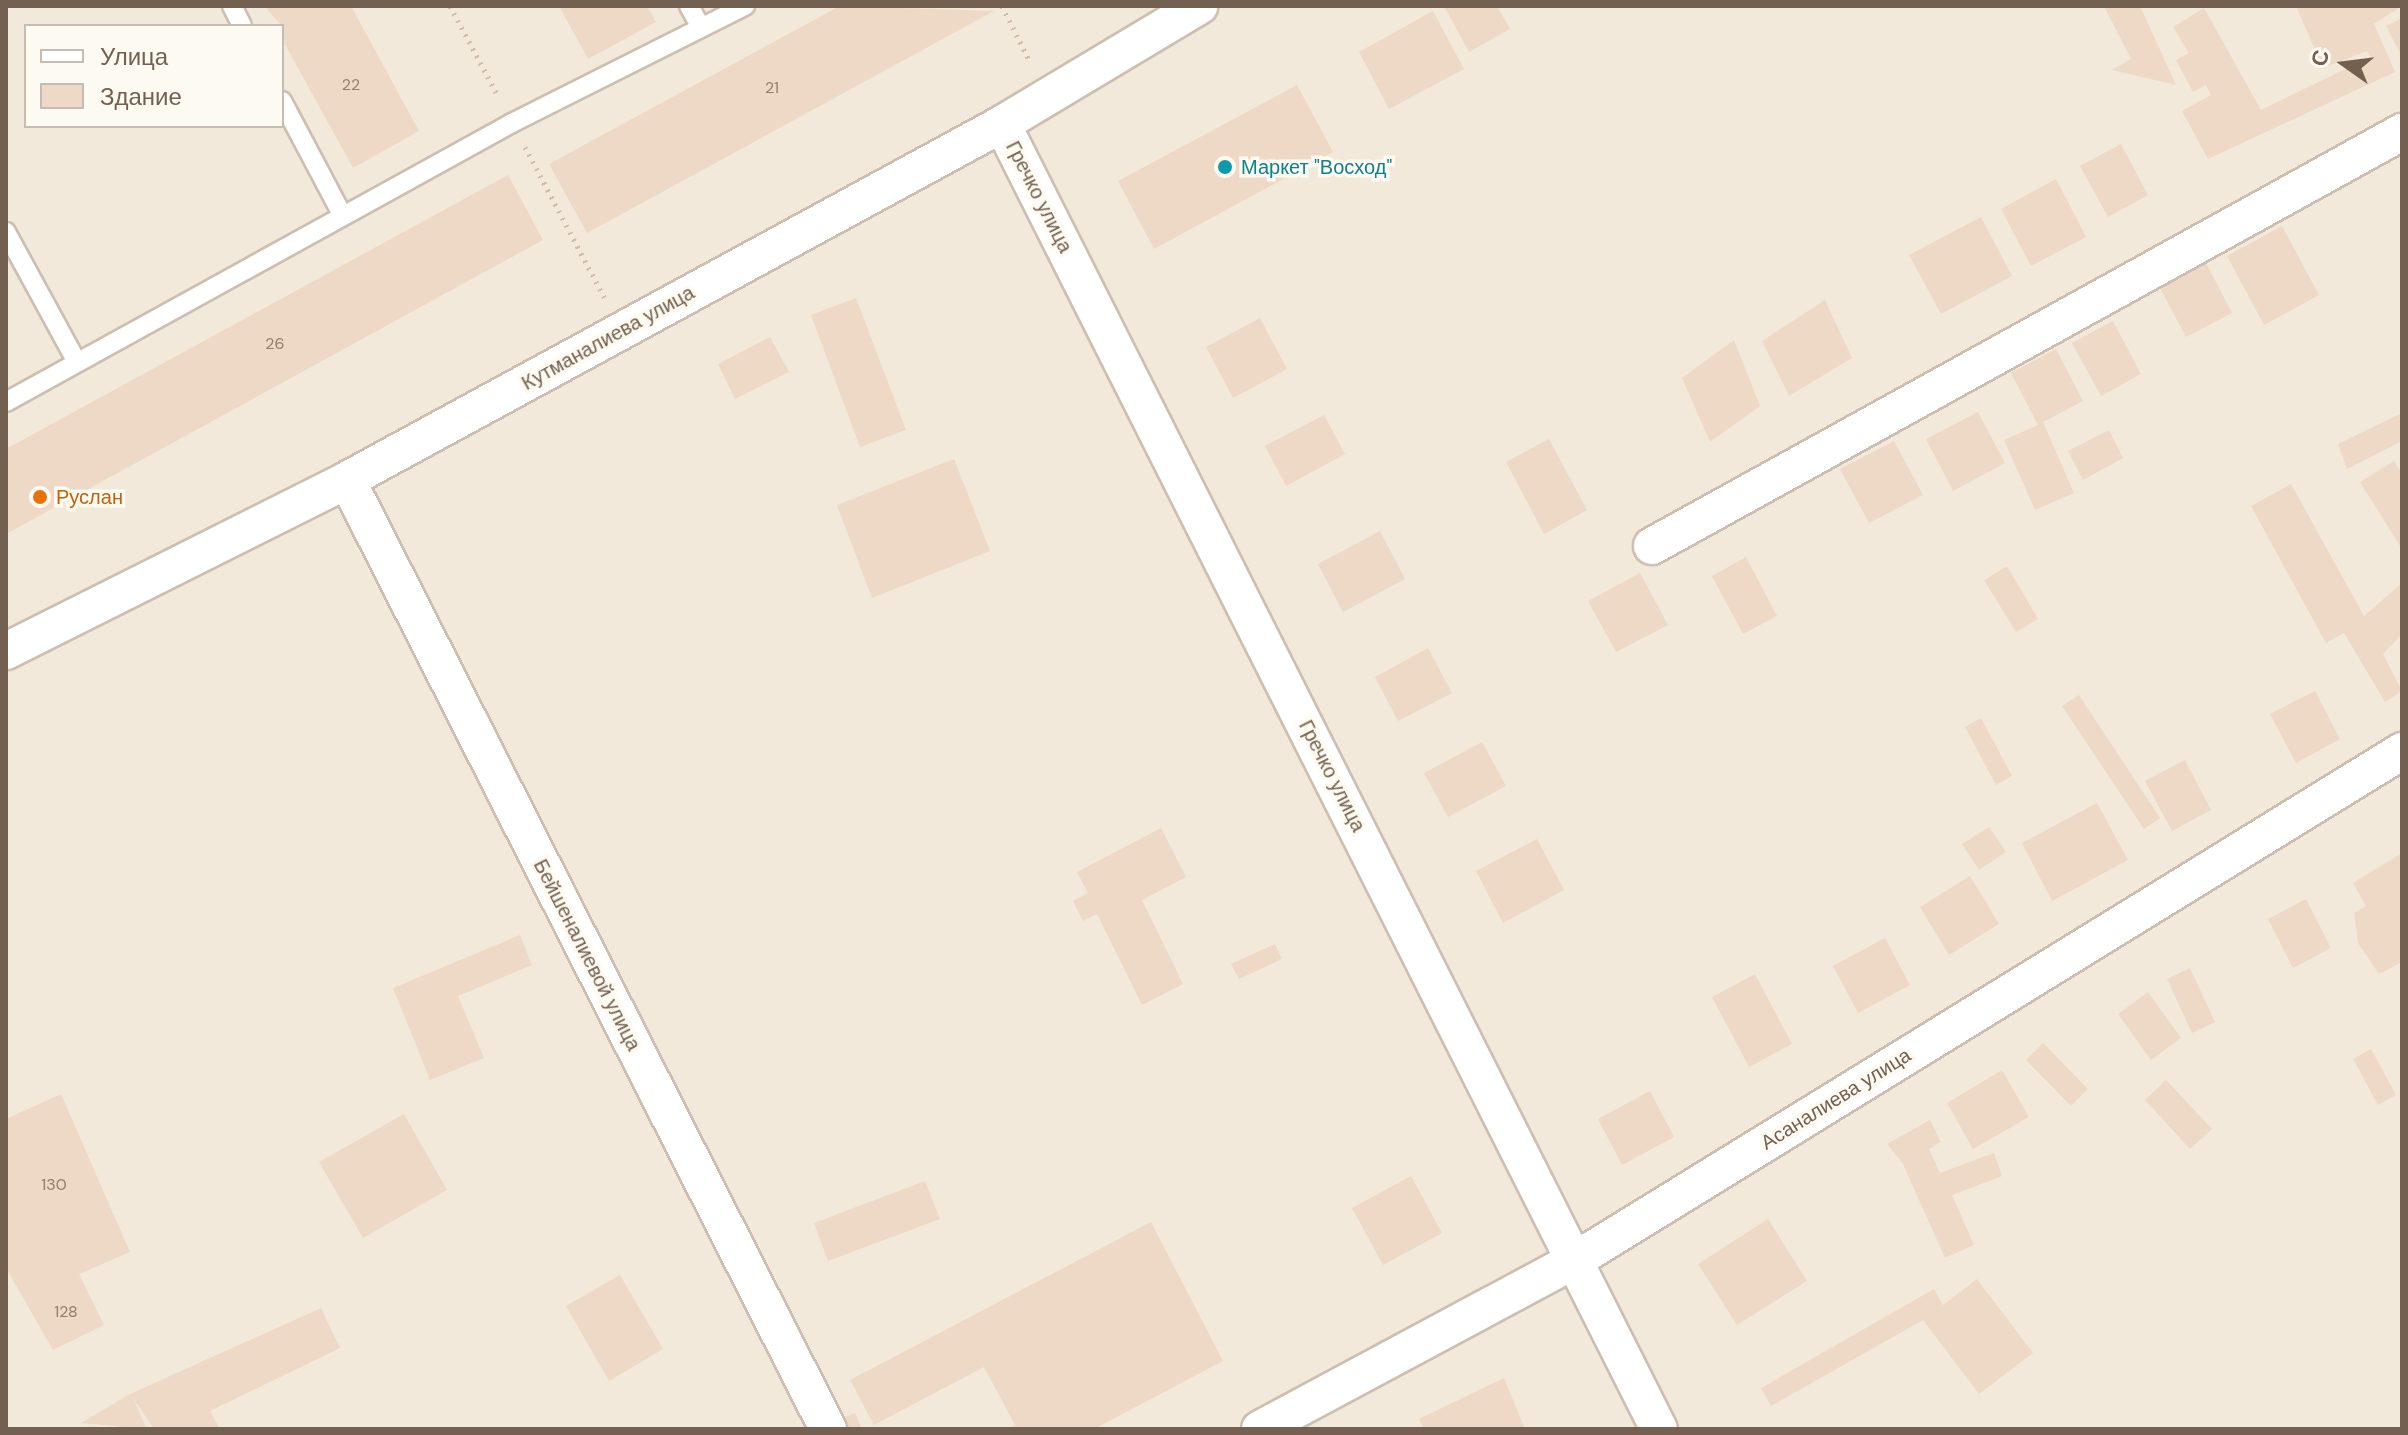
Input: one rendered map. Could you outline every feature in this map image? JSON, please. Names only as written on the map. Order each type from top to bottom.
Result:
[{"type":"street","name":"Кутманалиева улица","points":[[6,651],[347,480],[1048,98],[1155,17],[1199,6]]},
{"type":"street","name":"Гречко улица","points":[[1002,124],[1577,1259],[1659,1429]]},
{"type":"street","points":[[1652,546],[2402,132]]},
{"type":"street","name":"Бейшеналиевой улица","points":[[347,480],[828,1429]]},
{"type":"street","name":"Асаналиева улица","points":[[1260,1429],[1577,1259],[2402,751]]},
{"type":"lane","points":[[232,6],[241,24]]},
{"type":"lane","points":[[689,6],[701,28]]},
{"type":"lane","points":[[6,402],[512,123],[745,6]]},
{"type":"lane","points":[[284,105],[343,216]]},
{"type":"lane","points":[[6,232],[77,362]]},
{"type":"path","points":[[450,6],[622,330]]},
{"type":"path","points":[[1002,6],[1048,98]]},
{"type":"shaded area","points":[[6,6],[2402,6],[2402,1429],[6,1429]]},
{"type":"building","points":[[264,6],[351,6],[419,131],[353,168],[284,43],[284,24],[280,24]]},
{"type":"building","points":[[559,6],[647,6],[656,22],[588,59]]},
{"type":"building","points":[[840,6],[994,11],[587,233],[549,164]]},
{"type":"building","points":[[1444,6],[1497,6],[1510,29],[1469,52]]},
{"type":"building","points":[[2104,6],[2140,6],[2176,85],[2112,70],[2131,59]]},
{"type":"building","points":[[2296,6],[2402,6],[2374,24],[2395,72],[2208,159],[2182,111],[2211,95],[2206,85],[2193,92],[2176,60],[2189,53],[2173,27],[2204,8],[2261,110],[2370,57],[2367,51],[2323,68]]},
{"type":"building","points":[[1433,11],[1464,69],[1389,109],[1359,52]]},
{"type":"building","points":[[2402,18],[2402,57],[2386,26]]},
{"type":"building","name":"Маркет \"Восход\"","points":[[1297,85],[1333,152],[1154,249],[1118,181]]},
{"type":"building","points":[[2121,144],[2148,195],[2108,217],[2080,166]]},
{"type":"building","points":[[508,175],[543,240],[6,534],[6,449]]},
{"type":"building","points":[[2056,179],[2086,237],[2031,266],[2001,209]]},
{"type":"building","points":[[1981,217],[2012,276],[1941,314],[1909,255]]},
{"type":"building","points":[[2282,226],[2319,295],[2264,325],[2227,256]]},
{"type":"building","points":[[2206,263],[2232,313],[2186,337],[2160,288]]},
{"type":"building","points":[[856,298],[906,430],[860,447],[811,315]]},
{"type":"building","points":[[1825,300],[1852,358],[1789,396],[1762,341]]},
{"type":"building","points":[[1260,318],[1287,369],[1233,398],[1206,347]]},
{"type":"building","points":[[2113,321],[2141,374],[2101,396],[2072,343]]},
{"type":"building","points":[[770,337],[789,372],[735,399],[718,364]]},
{"type":"building","points":[[1734,340],[1760,406],[1710,442],[1682,378]]},
{"type":"building","points":[[2056,349],[2083,401],[2043,422],[2074,493],[2035,510],[2004,440],[2038,425],[2011,373]]},
{"type":"building","points":[[1978,412],[2005,463],[1953,491],[1926,439]]},
{"type":"building","points":[[2402,413],[2402,441],[2347,469],[2338,444]]},
{"type":"building","points":[[1324,415],[1345,454],[1286,486],[1265,446]]},
{"type":"building","points":[[2109,430],[2123,458],[2083,480],[2068,451]]},
{"type":"building","points":[[1549,439],[1587,510],[1544,534],[1506,462]]},
{"type":"building","points":[[1894,441],[1923,495],[1869,523],[1840,469]]},
{"type":"building","points":[[954,459],[990,551],[872,598],[837,505]]},
{"type":"building","points":[[2394,461],[2402,474],[2402,549],[2360,482]]},
{"type":"building","points":[[2291,484],[2364,616],[2402,583],[2402,634],[2383,654],[2402,691],[2385,702],[2344,633],[2326,643],[2251,506]]},
{"type":"building","points":[[1380,531],[1405,579],[1343,612],[1318,564]]},
{"type":"building","points":[[1746,557],[1777,616],[1743,634],[1712,576]]},
{"type":"building","points":[[2007,566],[2038,619],[2016,632],[1984,580]]},
{"type":"building","points":[[1640,573],[1668,625],[1616,652],[1588,601]]},
{"type":"building","points":[[1428,648],[1452,693],[1398,721],[1375,677]]},
{"type":"building","points":[[2315,691],[2340,739],[2296,763],[2270,714]]},
{"type":"building","points":[[2079,695],[2160,818],[2144,829],[2062,706]]},
{"type":"building","points":[[1981,718],[2012,776],[1996,785],[1965,727]]},
{"type":"building","points":[[1482,742],[1506,786],[1448,817],[1424,773]]},
{"type":"building","points":[[2185,760],[2211,810],[2172,831],[2145,781]]},
{"type":"building","points":[[2097,803],[2128,860],[2052,901],[2022,843]]},
{"type":"building","points":[[1989,827],[2006,852],[1979,870],[1962,844]]},
{"type":"building","points":[[1161,828],[1186,877],[1142,900],[1183,984],[1142,1005],[1097,914],[1083,921],[1073,901],[1088,893],[1077,872]]},
{"type":"building","points":[[1537,839],[1564,890],[1503,923],[1476,871]]},
{"type":"building","points":[[2402,853],[2402,962],[2379,974],[2358,943],[2354,913],[2366,906],[2353,883]]},
{"type":"building","points":[[1970,876],[1999,924],[1949,955],[1920,907]]},
{"type":"building","points":[[2306,899],[2331,948],[2293,968],[2268,919]]},
{"type":"building","points":[[520,935],[532,965],[458,996],[484,1058],[430,1080],[393,988]]},
{"type":"building","points":[[1885,938],[1910,985],[1858,1013],[1833,966]]},
{"type":"building","points":[[1275,944],[1282,959],[1239,979],[1231,964]]},
{"type":"building","points":[[2190,968],[2215,1022],[2192,1033],[2167,979]]},
{"type":"building","points":[[1755,974],[1792,1044],[1749,1067],[1712,997]]},
{"type":"building","points":[[2148,992],[2181,1038],[2151,1060],[2118,1014]]},
{"type":"building","points":[[2043,1043],[2088,1089],[2071,1106],[2026,1060]]},
{"type":"building","points":[[2371,1049],[2396,1095],[2378,1105],[2353,1059]]},
{"type":"building","points":[[2002,1070],[2029,1117],[1973,1149],[1947,1103]]},
{"type":"building","points":[[2166,1080],[2212,1129],[2190,1149],[2145,1100]]},
{"type":"building","points":[[1650,1091],[1674,1137],[1622,1165],[1598,1119]]},
{"type":"building","points":[[61,1094],[130,1252],[79,1274],[104,1325],[53,1350],[6,1268],[6,1119]]},
{"type":"building","points":[[404,1114],[447,1190],[363,1238],[319,1162]]},
{"type":"building","points":[[1930,1120],[1941,1142],[1929,1149],[1940,1173],[1994,1153],[2002,1176],[1952,1195],[1974,1245],[1945,1258],[1903,1164],[1887,1144]]},
{"type":"building","points":[[1411,1176],[1442,1233],[1383,1265],[1352,1208]]},
{"type":"building","points":[[925,1181],[940,1219],[828,1261],[814,1223]]},
{"type":"building","points":[[1768,1219],[1807,1281],[1737,1325],[1698,1264]]},
{"type":"building","points":[[1151,1222],[1223,1361],[1094,1429],[1007,1429],[1015,1425],[984,1367],[874,1425],[850,1380]]},
{"type":"building","points":[[620,1275],[663,1349],[609,1381],[566,1306]]},
{"type":"building","points":[[1977,1279],[2033,1353],[1979,1394],[1923,1320],[1771,1406],[1761,1388],[1934,1289],[1943,1305]]},
{"type":"building","points":[[321,1308],[340,1348],[210,1411],[220,1429],[154,1429],[133,1398],[147,1429],[81,1423],[130,1394]]},
{"type":"building","points":[[1504,1378],[1525,1429],[1424,1429],[1419,1419]]},
{"type":"building","points":[[855,1413],[862,1429],[840,1429],[836,1421]]},
{"type":"place","name":"Маркет \"Восход\"","points":[[1225,167]]},
{"type":"place","name":"Руслан","points":[[40,497]]}]
